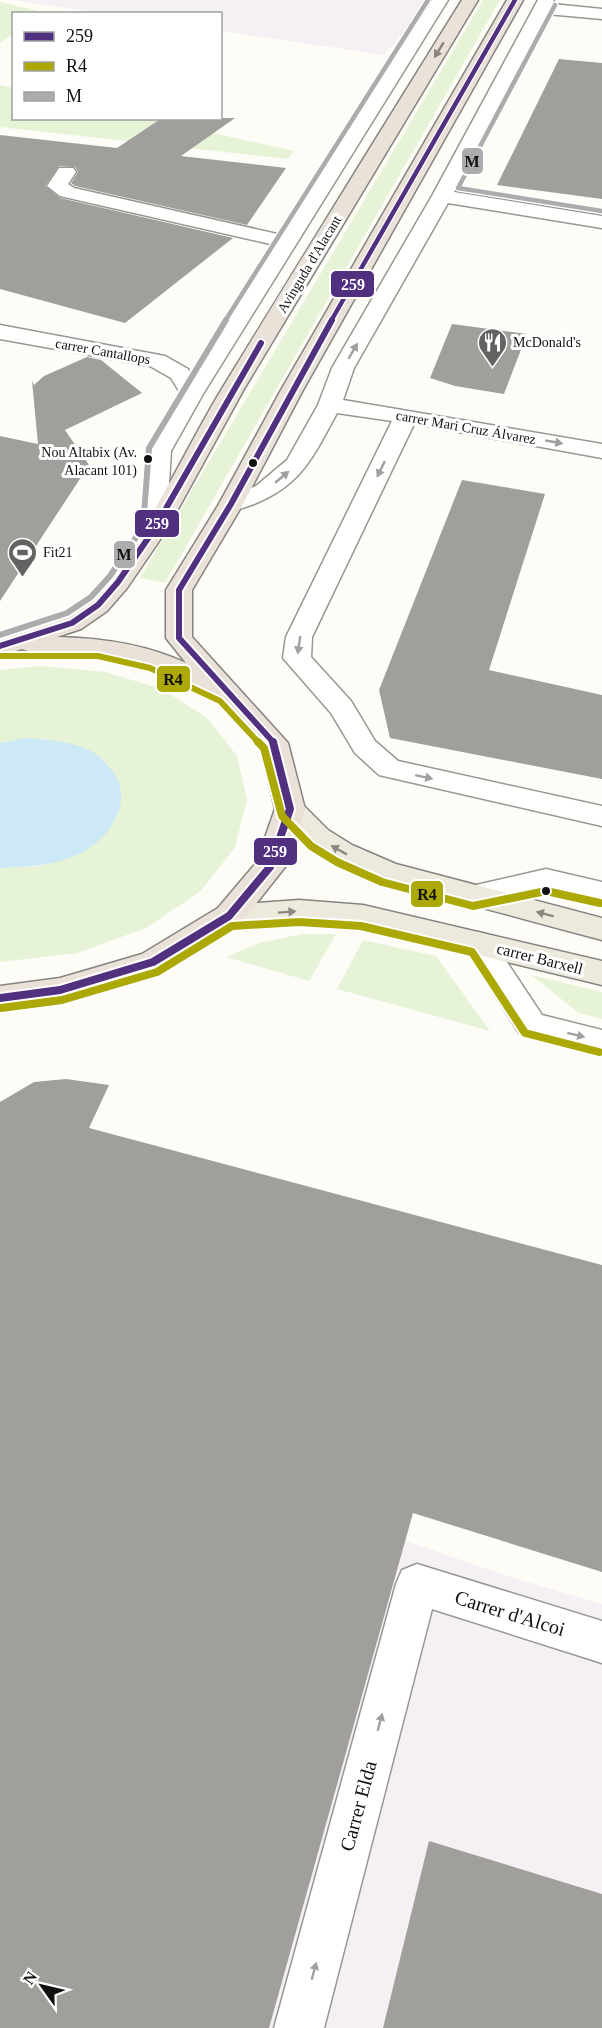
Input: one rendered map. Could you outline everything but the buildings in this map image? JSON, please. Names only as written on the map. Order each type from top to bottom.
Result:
[{"type":"highway","name":"Avinguda d'Alacant","points":[[4,645],[72,623],[98,605],[118,582],[153,531],[239,379],[470,0]]},
{"type":"highway","points":[[0,998],[60,990],[153,962],[229,916],[270,867],[290,809],[274,743],[179,638],[179,590],[231,504],[292,390],[515,0]]},
{"type":"highway","points":[[4,645],[99,646],[153,658],[226,692]]},
{"type":"main road","points":[[290,809],[317,837],[341,852],[386,872],[602,929]]},
{"type":"main road","name":"carrer Barxell","points":[[229,916],[298,911],[363,916],[602,973]]},
{"type":"street","name":"Avinguda d'Alacant","points":[[153,531],[159,451],[192,394],[440,0]]},
{"type":"street","points":[[231,504],[265,491],[297,465],[330,405],[343,368],[442,196],[544,4],[602,14]]},
{"type":"street","points":[[66,172],[57,186],[68,192],[287,242]]},
{"type":"street","points":[[442,196],[602,222]]},
{"type":"street","name":"carrer Cantallops","points":[[0,332],[157,361],[180,374],[192,394]]},
{"type":"street","name":"carrer Mari Cruz Álvarez","points":[[330,405],[406,416],[602,451]]},
{"type":"street","points":[[406,416],[299,637],[297,658],[343,709],[373,758],[389,768],[602,816]]},
{"type":"street","points":[[474,896],[546,880],[602,893]]},
{"type":"street","points":[[478,943],[531,1024],[602,1042]]},
{"type":"street","name":"Carrer d'Alcoi","points":[[417,1584],[602,1642]]},
{"type":"street","name":"Carrer Elda","points":[[299,2028],[417,1584]]},
{"type":"shaded area","points":[[14,0],[431,0],[384,55],[222,31],[222,12],[92,12]]},
{"type":"shaded area","points":[[0,1405],[136,1447],[504,1575],[602,1604],[602,2028],[0,2028]]},
{"type":"green space","points":[[483,0],[500,0],[165,583],[140,578]]},
{"type":"green space","points":[[0,2],[43,12],[12,12],[12,35],[0,43]]},
{"type":"green space","points":[[0,85],[12,88],[12,120],[154,120],[294,151],[288,159],[0,127]]},
{"type":"green space","points":[[41,666],[105,672],[162,689],[207,718],[237,756],[247,800],[235,847],[201,891],[146,928],[77,953],[0,962],[0,868],[41,866],[97,755],[50,740],[27,739],[0,743],[0,670]]},
{"type":"green space","points":[[302,934],[336,934],[309,981],[226,957],[259,943]]},
{"type":"green space","points":[[363,940],[436,956],[490,1031],[337,989]]},
{"type":"green space","points":[[531,975],[602,992],[602,1019],[579,1013]]},
{"type":"water","points":[[25,738],[71,744],[96,754],[117,779],[121,791],[121,803],[111,827],[92,846],[81,853],[51,863],[0,868],[0,743]]},
{"type":"transit line","name":"M","points":[[0,635],[67,613],[91,597],[110,576],[143,527],[149,448],[183,388],[428,0]]},
{"type":"transit line","name":"259","points":[[0,998],[60,990],[153,962],[229,916],[270,867],[290,809],[274,743],[179,638],[179,590],[231,504],[292,390],[515,0]]},
{"type":"transit line","name":"M","points":[[555,5],[458,188],[602,211]]},
{"type":"transit line","name":"259","points":[[0,646],[72,623],[98,605],[118,582],[153,531],[261,343]]},
{"type":"transit line","name":"R4","points":[[0,656],[98,656],[150,668],[220,701],[264,748],[282,816],[311,846],[337,862],[382,882],[473,906],[546,891],[600,903]]},
{"type":"transit line","name":"R4","points":[[1,1008],[62,1000],[157,972],[232,926],[299,922],[361,926],[472,952],[525,1033],[599,1052]]},
{"type":"place","name":"McDonald's","points":[[492,368]]},
{"type":"place","name":"Nou Altabix (Av. Alacant 101)","points":[[148,459]]},
{"type":"place","name":"Fit21","points":[[22,578]]}]
